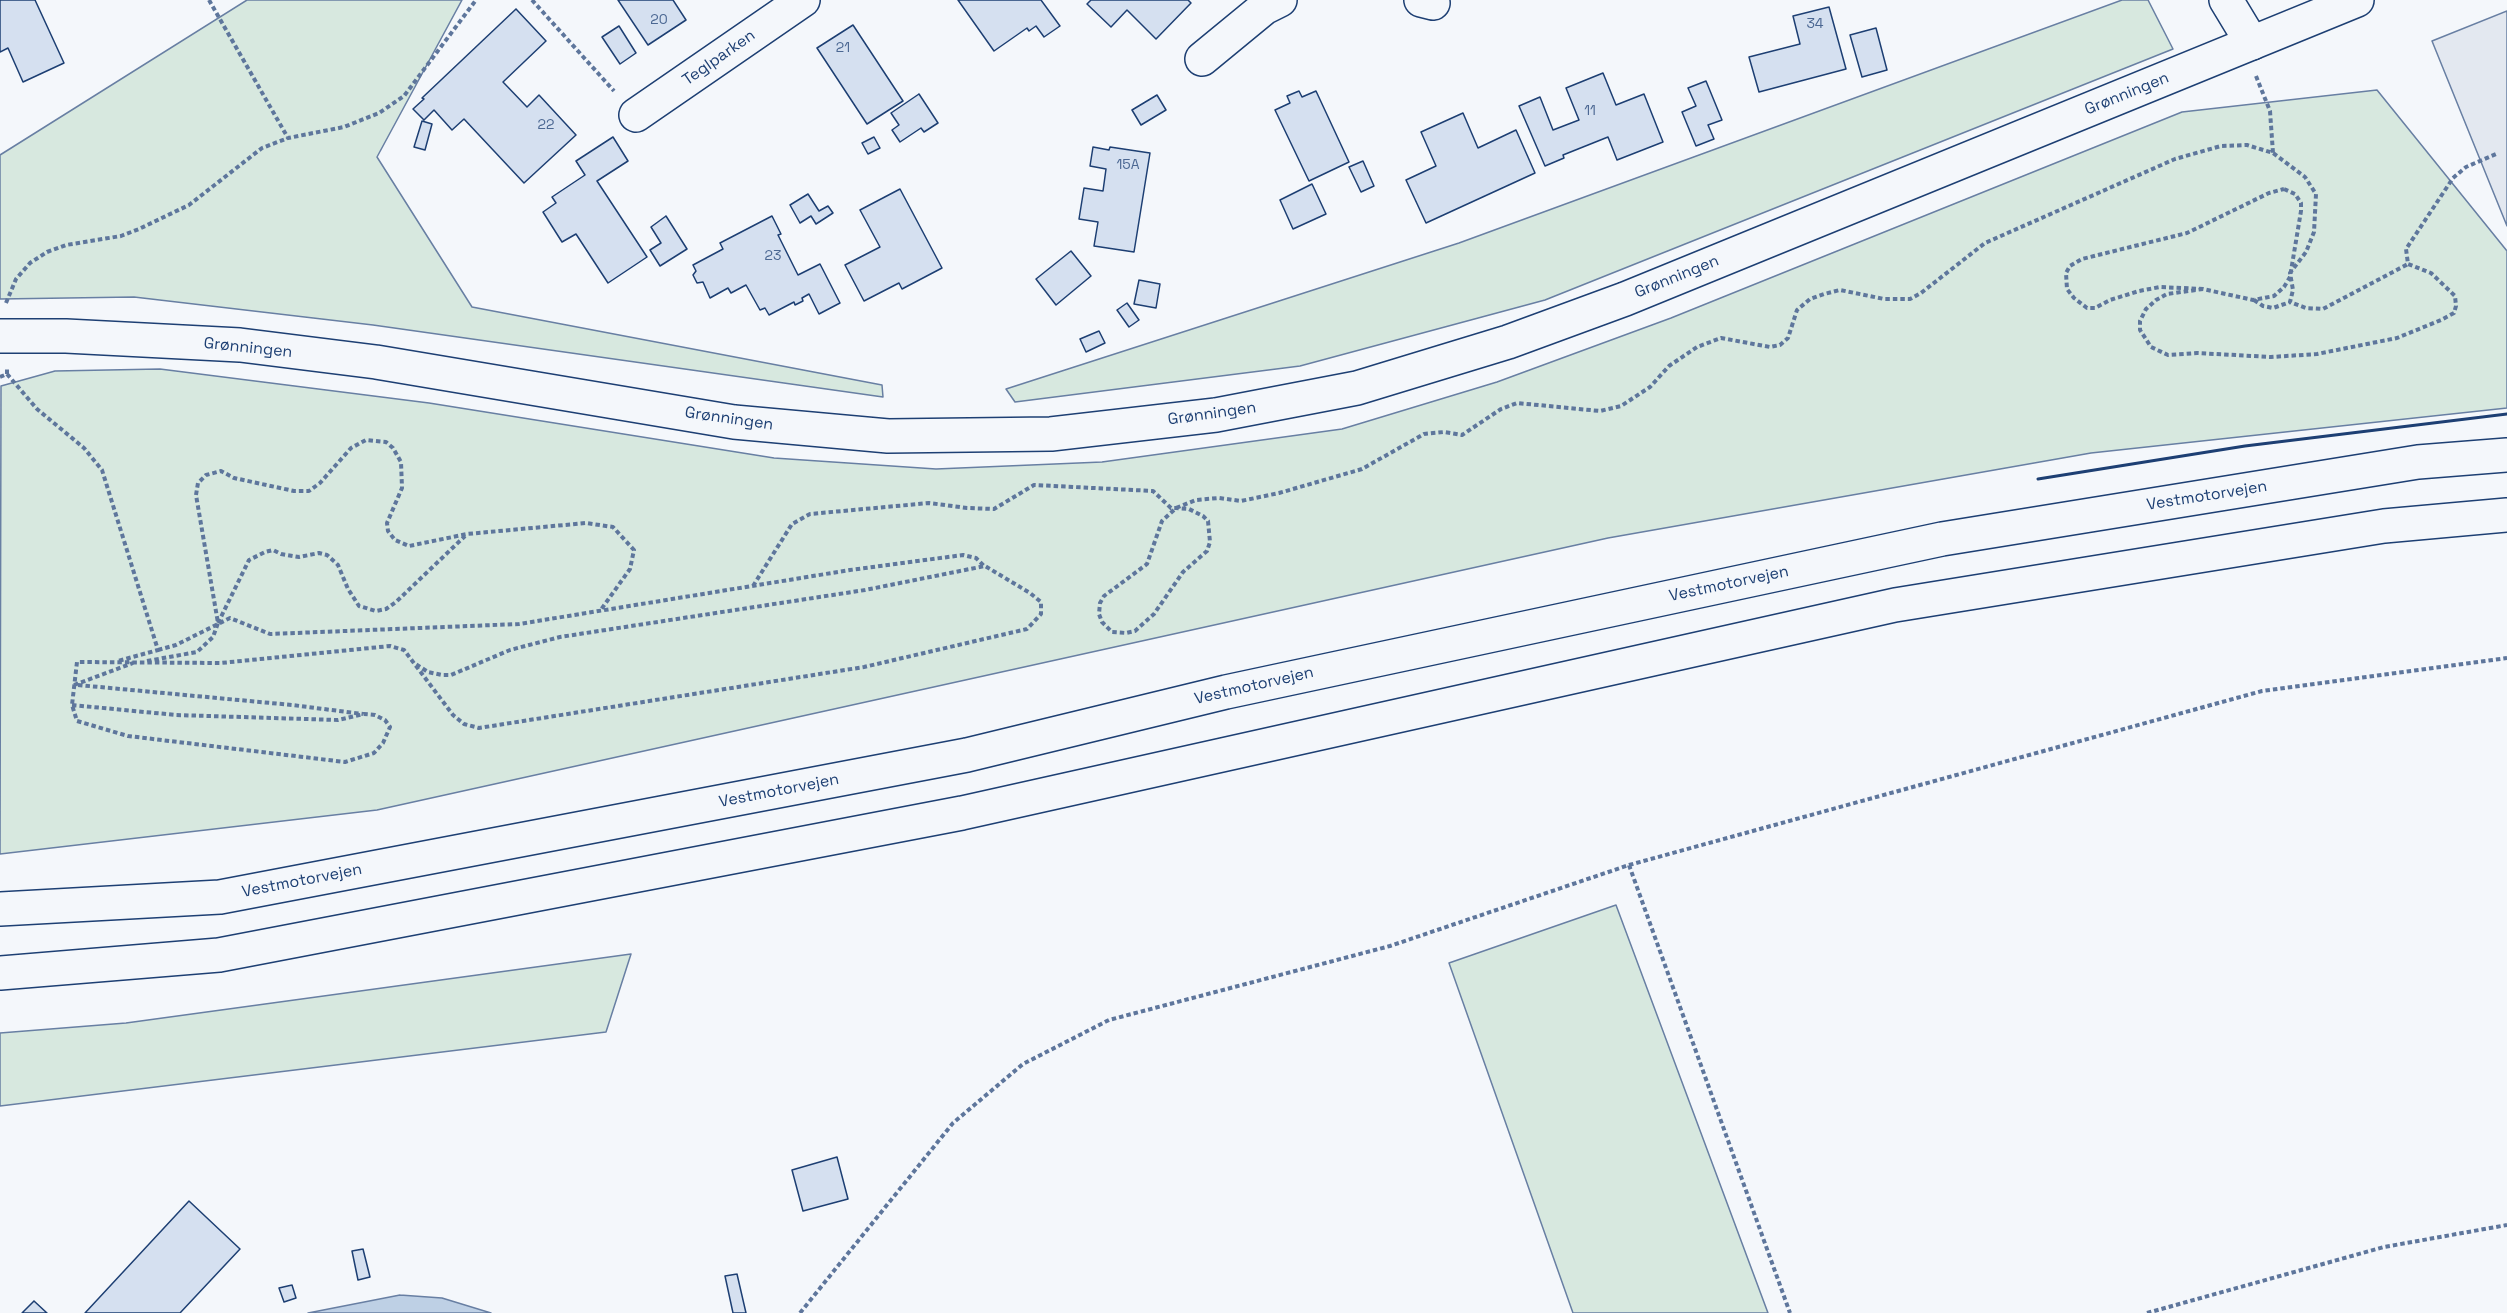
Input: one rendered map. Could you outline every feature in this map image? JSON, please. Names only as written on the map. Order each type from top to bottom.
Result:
[{"type":"main road","name":"Teglparken","points":[[636,115],[802,0]]},
{"type":"main road","points":[[2226,0],[2253,58]]},
{"type":"main road","name":"Grønningen","points":[[3,336],[66,336],[240,345],[376,362],[734,422],[888,436],[1051,434],[1216,415],[1357,388],[1508,342],[2253,58],[2357,0]]},
{"type":"main road","points":[[1202,59],[1267,3]]},
{"type":"main road","name":"Vestmotorvejen","points":[[0,909],[220,897],[967,755],[1226,692],[1942,539],[2418,462],[2507,455]]},
{"type":"main road","points":[[0,973],[219,955],[950,815],[1895,605],[2384,526],[2507,515]]},
{"type":"path","points":[[208,0],[288,138]]},
{"type":"path","points":[[3,336],[6,304],[16,279],[30,263],[47,252],[66,245],[122,236],[189,205],[262,148],[288,138],[344,127],[379,113],[404,96],[476,0]]},
{"type":"path","points":[[532,0],[636,115]]},
{"type":"path","points":[[2253,58],[2270,111],[2273,153]]},
{"type":"path","points":[[753,586],[792,524],[810,514],[929,502],[967,508],[994,509],[1034,485],[1153,491],[1171,508],[1176,508],[1189,509],[1208,521],[1210,542],[1207,550],[1183,572],[1146,624],[1135,631],[1112,632],[1102,622],[1099,614],[1104,596],[1147,564],[1162,521],[1176,508],[1196,500],[1219,498],[1241,501],[1279,494],[1362,469],[1424,434],[1444,432],[1462,435],[1501,409],[1517,403],[1600,411],[1621,406],[1650,387],[1669,366],[1697,347],[1721,338],[1770,347],[1780,345],[1788,338],[1797,310],[1810,299],[1840,290],[1884,299],[1910,299],[1922,293],[1985,243],[2175,159],[2221,146],[2247,145],[2273,153],[2305,177],[2316,194],[2314,232],[2306,252],[2290,273],[2280,292],[2274,296],[2253,300]]},
{"type":"path","points":[[2409,264],[2406,249],[2453,178],[2466,167],[2496,154]]},
{"type":"path","points":[[2203,289],[2167,294],[2146,309],[2140,321],[2140,330],[2151,347],[2168,355],[2197,353],[2271,357],[2317,354],[2397,338],[2454,313],[2456,306],[2455,296],[2431,273],[2409,264],[2322,309],[2306,308],[2290,302],[2273,308],[2263,306],[2253,300],[2203,289],[2160,287],[2110,300],[2095,308],[2087,308],[2073,298],[2065,281],[2070,266],[2082,259],[2187,232],[2269,193],[2284,189],[2295,194],[2301,203],[2290,273],[2293,290],[2290,302]]},
{"type":"path","points":[[7,374],[38,409],[84,448],[102,470],[158,650]]},
{"type":"path","points":[[218,623],[196,495],[198,483],[212,472],[221,471],[234,478],[294,491],[309,491],[320,483],[351,448],[366,440],[386,442],[393,448],[401,462],[402,488],[387,523],[388,531],[395,540],[409,546],[467,534],[586,523],[613,527],[634,550],[630,569],[600,611]]},
{"type":"path","points":[[74,685],[135,662],[197,652],[213,637],[249,560],[265,552],[273,550],[299,557],[319,553],[327,555],[338,564],[359,606],[376,611],[396,602],[467,534]]},
{"type":"path","points":[[74,685],[292,705],[375,715],[385,720],[390,727],[387,737],[374,753],[345,762],[128,736],[77,721],[72,705],[74,685],[77,662],[220,663],[390,646],[404,650],[453,715],[464,724],[479,728],[864,667],[1027,630],[1041,614],[1041,602],[976,558],[963,555],[519,624],[270,634],[230,618],[176,645],[112,662]]},
{"type":"path","points":[[414,663],[428,672],[451,675],[510,650],[560,637],[866,590],[985,566]]},
{"type":"path","points":[[800,1313],[953,1123],[1023,1064],[1109,1020],[1390,946],[1629,865],[2262,691],[2507,657]]},
{"type":"path","points":[[72,705],[176,715],[338,720],[364,714]]},
{"type":"path","points":[[1629,865],[1790,1313]]},
{"type":"path","points":[[2147,1313],[2384,1247],[2507,1225]]},
{"type":"shaded area","points":[[247,0],[462,0],[377,157],[472,307],[882,385],[883,397],[373,325],[134,297],[0,299],[0,155]]},
{"type":"shaded area","points":[[2122,0],[2148,0],[2173,49],[1545,300],[1300,366],[1015,402],[1006,389],[1459,243]]},
{"type":"shaded area","points":[[2507,11],[2507,226],[2432,41]]},
{"type":"shaded area","points":[[2377,90],[2507,251],[2507,408],[2091,453],[1608,538],[377,810],[0,854],[1,386],[55,371],[160,369],[429,403],[774,458],[936,469],[1102,462],[1342,429],[1497,382],[1671,318],[2182,112]]},
{"type":"shaded area","points":[[1616,905],[1768,1313],[1573,1313],[1449,963]]},
{"type":"shaded area","points":[[631,954],[606,1032],[0,1106],[0,1033],[126,1023]]},
{"type":"water","points":[[400,1295],[442,1298],[491,1313],[308,1313]]},
{"type":"building","points":[[0,0],[35,0],[64,63],[23,82],[8,48],[0,52]]},
{"type":"building","points":[[618,0],[673,0],[686,20],[648,45]]},
{"type":"building","points":[[958,0],[1041,0],[1060,26],[1044,37],[1036,26],[1029,31],[1027,28],[994,51]]},
{"type":"building","points":[[1091,0],[1188,0],[1191,3],[1156,39],[1127,10],[1111,27],[1087,4]]},
{"type":"building","points":[[1829,7],[1846,69],[1759,92],[1749,57],[1800,44],[1793,16]]},
{"type":"building","points":[[516,9],[546,41],[503,82],[527,107],[539,95],[576,135],[524,183],[464,119],[452,130],[434,110],[424,120],[413,109]]},
{"type":"building","points":[[853,25],[903,101],[867,124],[817,48]]},
{"type":"building","points":[[619,26],[636,53],[620,64],[602,37]]},
{"type":"building","points":[[1876,28],[1887,70],[1862,77],[1850,35]]},
{"type":"building","points":[[1603,73],[1616,105],[1644,94],[1663,142],[1617,160],[1608,137],[1563,155],[1564,158],[1545,166],[1519,106],[1540,97],[1553,130],[1579,120],[1566,88]]},
{"type":"building","points":[[1706,81],[1722,120],[1708,125],[1714,139],[1696,146],[1682,112],[1696,106],[1688,88]]},
{"type":"building","points":[[1299,91],[1302,97],[1316,91],[1349,162],[1309,181],[1275,110],[1290,103],[1287,96]]},
{"type":"building","points":[[919,94],[938,123],[924,132],[921,128],[900,142],[892,130],[899,125],[891,113]]},
{"type":"building","points":[[1157,95],[1166,110],[1141,125],[1132,110]]},
{"type":"building","points":[[1463,113],[1478,148],[1516,130],[1535,173],[1426,223],[1406,180],[1436,166],[1421,132]]},
{"type":"building","points":[[422,121],[432,124],[425,150],[414,147]]},
{"type":"building","points":[[613,137],[628,161],[597,181],[647,257],[608,283],[576,234],[562,242],[543,212],[556,203],[552,197],[585,175],[576,161]]},
{"type":"building","points":[[874,137],[880,148],[868,154],[862,143]]},
{"type":"building","points":[[1093,147],[1150,153],[1134,252],[1094,246],[1098,222],[1079,219],[1084,188],[1103,191],[1106,169],[1090,166]]},
{"type":"building","points":[[1363,161],[1374,186],[1361,192],[1349,167]]},
{"type":"building","points":[[1312,184],[1326,214],[1293,229],[1280,200]]},
{"type":"building","points":[[900,189],[942,268],[902,289],[899,283],[864,301],[845,265],[880,247],[860,210]]},
{"type":"building","points":[[808,194],[819,211],[828,206],[833,213],[816,224],[811,216],[800,223],[790,205]]},
{"type":"building","points":[[666,216],[687,249],[660,266],[650,250],[661,243],[651,227]]},
{"type":"building","points":[[772,216],[781,234],[778,235],[798,275],[820,264],[840,303],[819,314],[809,294],[802,298],[803,301],[795,305],[794,302],[769,315],[765,308],[760,310],[746,285],[731,293],[728,288],[710,298],[703,282],[697,283],[693,275],[696,271],[693,265],[723,249],[720,243]]},
{"type":"building","points":[[1071,251],[1091,276],[1056,305],[1036,279]]},
{"type":"building","points":[[1139,280],[1160,284],[1156,308],[1134,304]]},
{"type":"building","points":[[1127,303],[1139,320],[1129,327],[1117,310]]},
{"type":"building","points":[[1099,331],[1105,343],[1086,352],[1080,339]]},
{"type":"building","points":[[837,1157],[848,1199],[803,1211],[792,1170]]},
{"type":"building","points":[[189,1201],[240,1249],[180,1313],[85,1313]]},
{"type":"building","points":[[363,1249],[370,1277],[358,1280],[352,1251]]},
{"type":"building","points":[[737,1274],[746,1313],[733,1313],[725,1276]]},
{"type":"building","points":[[292,1285],[296,1298],[284,1302],[279,1288]]},
{"type":"building","points":[[34,1301],[47,1313],[22,1313]]},
{"type":"wall","points":[[2038,479],[2245,446],[2507,414]]}]
